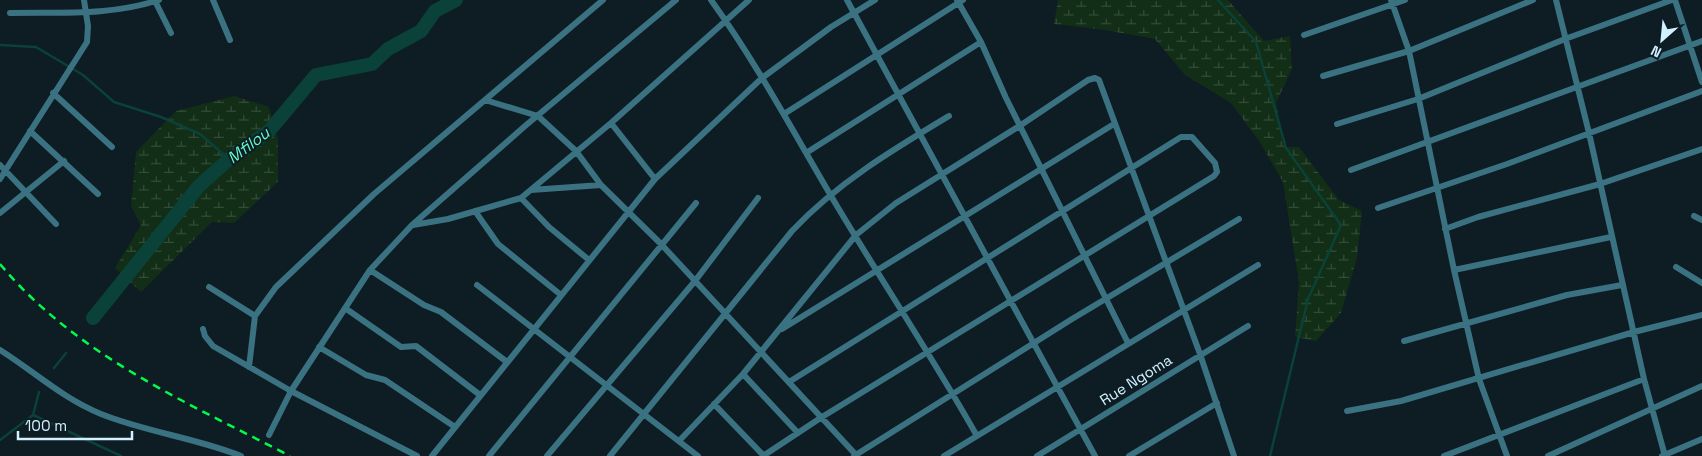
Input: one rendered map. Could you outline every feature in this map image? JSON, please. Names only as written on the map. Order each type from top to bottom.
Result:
[{"type":"street","points":[[0,179],[3,168],[30,131],[87,42],[84,0]]},
{"type":"street","points":[[213,0],[230,40]]},
{"type":"street","points":[[250,367],[251,332],[255,316],[276,287],[374,194],[603,0]]},
{"type":"street","points":[[269,435],[292,391],[370,270],[412,225],[676,0]]},
{"type":"street","points":[[711,0],[784,114],[878,272],[929,352],[977,436]]},
{"type":"street","points":[[412,225],[521,198],[611,123],[749,0]]},
{"type":"street","points":[[847,0],[1095,456]]},
{"type":"street","points":[[432,456],[655,179],[762,78],[831,27],[875,0]]},
{"type":"street","points":[[1304,35],[1405,0]]},
{"type":"street","points":[[1323,76],[1409,51],[1533,0]]},
{"type":"street","points":[[1556,0],[1589,133],[1644,379],[1664,455],[1702,438]]},
{"type":"street","points":[[1337,124],[1418,99],[1565,39],[1673,0],[1702,82]]},
{"type":"street","points":[[10,13],[86,13],[122,9],[157,1],[171,33]]},
{"type":"street","points":[[784,114],[960,1],[1128,343]]},
{"type":"street","points":[[1392,3],[1409,51],[1445,228],[1479,379],[1507,456]]},
{"type":"street","points":[[1351,170],[1578,89],[1702,41]]},
{"type":"street","points":[[806,153],[899,96],[981,42]]},
{"type":"street","points":[[680,441],[743,374],[779,331],[807,292],[856,235],[896,203],[942,176],[959,162],[1021,125],[1088,80],[1095,78],[1099,80],[1130,168],[1184,309],[1234,456]]},
{"type":"street","points":[[1378,208],[1438,190],[1702,91]]},
{"type":"street","points":[[53,93],[112,147]]},
{"type":"street","points":[[485,100],[538,116],[576,151],[602,185],[661,244],[856,456],[953,393],[1239,219]]},
{"type":"street","points":[[614,455],[792,231],[830,193],[949,116]]},
{"type":"street","points":[[611,123],[655,179]]},
{"type":"street","points":[[779,331],[878,272],[1042,167],[1114,124]]},
{"type":"street","points":[[30,131],[98,194]]},
{"type":"street","points":[[714,404],[764,456],[822,417],[1012,302],[1084,255],[1214,176],[1217,168],[1192,137],[1186,135],[1130,168],[1063,212],[789,382]]},
{"type":"street","points":[[1445,228],[1478,217],[1600,184],[1702,149]]},
{"type":"street","points":[[0,213],[64,161]]},
{"type":"street","points":[[3,168],[56,224]]},
{"type":"street","points":[[531,190],[602,185]]},
{"type":"street","points":[[521,198],[549,227],[589,260]]},
{"type":"street","points":[[548,456],[695,281],[758,198]]},
{"type":"street","points":[[489,456],[696,202]]},
{"type":"street","points":[[474,211],[498,244],[561,295]]},
{"type":"street","points":[[1694,216],[1702,220]]},
{"type":"street","points":[[1454,270],[1611,237]]},
{"type":"street","points":[[944,456],[1258,264]]},
{"type":"street","points":[[1676,267],[1702,283]]},
{"type":"street","points":[[370,270],[424,305],[441,312],[507,362]]},
{"type":"street","points":[[477,285],[698,456]]},
{"type":"street","points":[[1404,341],[1567,295],[1622,285]]},
{"type":"street","points":[[209,287],[255,316]]},
{"type":"street","points":[[345,308],[401,347],[416,346],[480,395]]},
{"type":"street","points":[[1347,411],[1384,406],[1634,332],[1702,315]]},
{"type":"street","name":"Rue Ngoma","points":[[1037,456],[1248,326]]},
{"type":"street","points":[[204,329],[205,336],[213,346],[292,391],[417,456]]},
{"type":"street","points":[[319,347],[366,375],[385,380],[455,426]]},
{"type":"street","points":[[0,350],[39,379],[99,413],[158,433],[241,456]]},
{"type":"street","points":[[743,374],[798,433]]},
{"type":"street","points":[[1444,456],[1644,379]]},
{"type":"street","points":[[1548,456],[1702,386]]},
{"type":"street","points":[[1129,456],[1217,403]]},
{"type":"green space","points":[[1058,0],[1228,0],[1264,41],[1290,36],[1292,69],[1276,103],[1285,147],[1299,147],[1339,200],[1362,211],[1357,258],[1341,313],[1316,341],[1295,337],[1299,282],[1283,182],[1259,141],[1231,103],[1185,75],[1155,39],[1105,30],[1054,24]]},
{"type":"green space","points":[[234,96],[269,107],[278,140],[278,182],[234,223],[212,222],[141,292],[115,268],[141,225],[131,206],[136,152],[176,111]]},
{"type":"waterway","name":"Mfilou","points":[[93,318],[199,186],[229,159],[269,131],[316,75],[372,64],[388,49],[421,31],[435,11],[456,0]]},
{"type":"waterway","points":[[1218,0],[1256,42],[1286,148],[1341,225],[1308,299],[1270,456]]},
{"type":"waterway","points":[[0,45],[36,47],[83,75],[114,102],[161,117],[200,134],[229,159]]},
{"type":"waterway","name":"Mfilou","points":[[54,368],[66,353]]},
{"type":"waterway","name":"Mfilou","points":[[0,440],[33,415],[39,392]]},
{"type":"waterway","points":[[33,415],[121,456]]},
{"type":"railway","points":[[0,264],[30,296],[63,325],[98,351],[173,396],[290,456]]}]
